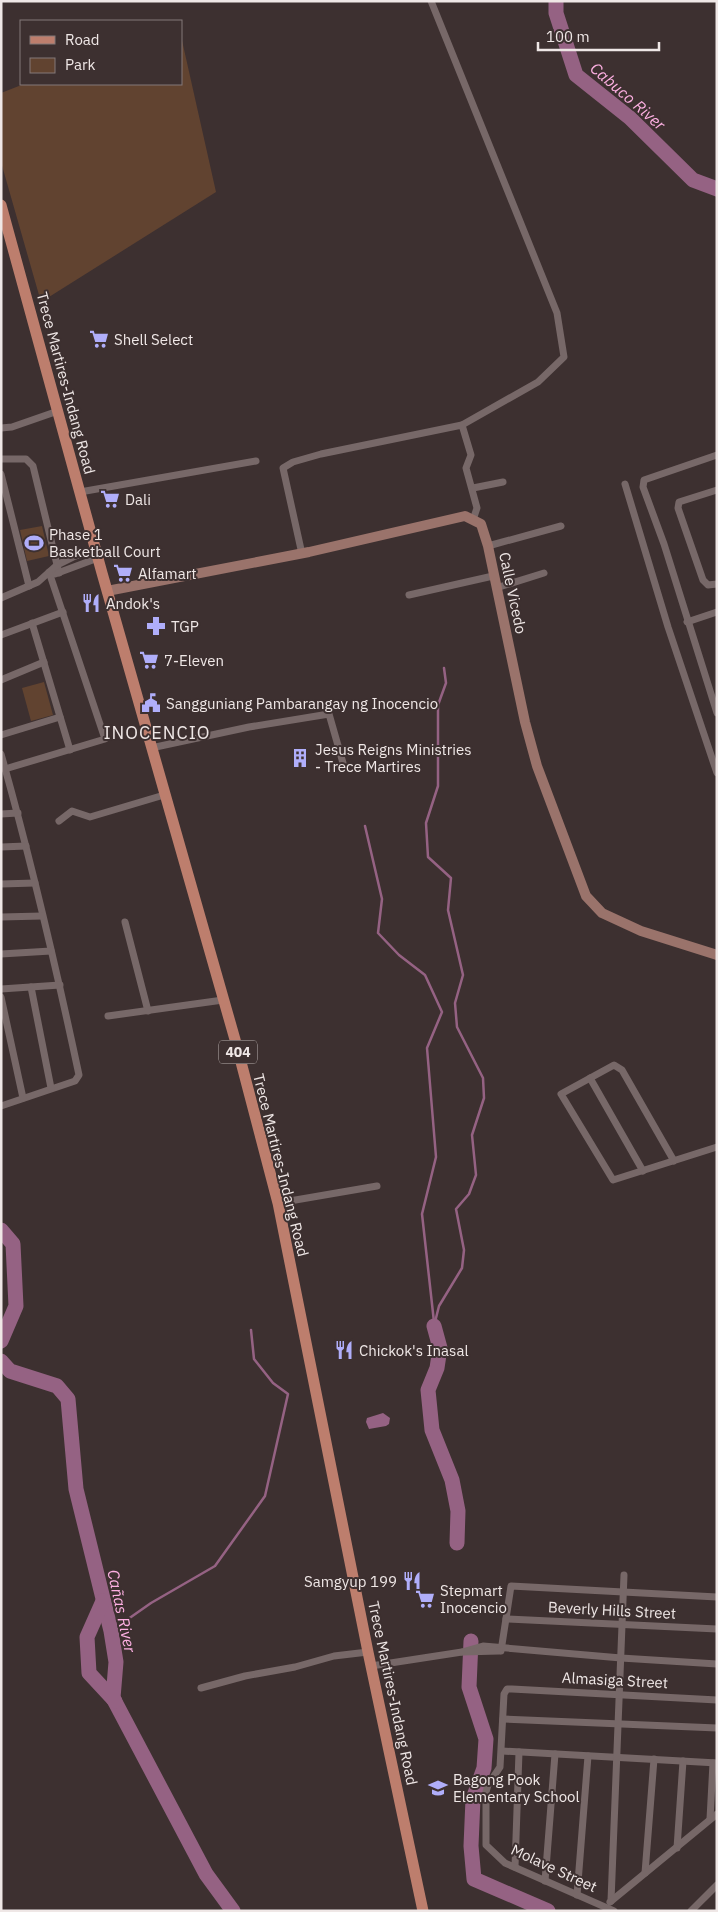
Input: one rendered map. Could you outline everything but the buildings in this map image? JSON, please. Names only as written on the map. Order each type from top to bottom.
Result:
[{"type":"main road","name":"Trece Martires-Indang Road","points":[[1,205],[96,554],[223,1000],[278,1203],[368,1652],[423,1911]]},
{"type":"street","points":[[302,554],[283,468],[292,462],[321,454],[462,424],[538,382],[564,357],[557,313],[431,1]]},
{"type":"street","points":[[1,428],[12,427],[58,411]]},
{"type":"street","points":[[107,591],[302,554],[465,516],[473,520],[477,508],[466,468],[471,455],[462,424]]},
{"type":"street","points":[[717,455],[644,480],[643,487],[664,544],[717,713]]},
{"type":"street","points":[[1,459],[26,459],[33,466],[58,569]]},
{"type":"street","points":[[80,492],[256,461]]},
{"type":"street","points":[[1,474],[29,586]]},
{"type":"street","points":[[473,488],[503,482]]},
{"type":"street","points":[[625,484],[668,627],[716,769]]},
{"type":"street","points":[[717,490],[679,502],[678,508],[702,580],[708,585],[717,584]]},
{"type":"street","name":"Calle Vicedo","points":[[473,520],[481,524],[488,546],[493,576],[537,766],[586,896],[602,913],[641,931],[717,955]]},
{"type":"street","points":[[488,546],[561,526]]},
{"type":"street","points":[[58,569],[96,554]]},
{"type":"street","points":[[1,598],[29,586],[58,569],[73,557],[96,554]]},
{"type":"street","points":[[496,588],[544,573]]},
{"type":"street","points":[[5,769],[106,739],[63,612],[48,575]]},
{"type":"street","points":[[409,595],[493,576]]},
{"type":"street","points":[[1,635],[63,612]]},
{"type":"street","points":[[688,622],[717,612]]},
{"type":"street","points":[[32,623],[70,750]]},
{"type":"street","points":[[1,680],[44,662]]},
{"type":"street","points":[[151,748],[248,727],[329,714],[343,763]]},
{"type":"street","points":[[1,735],[60,717]]},
{"type":"street","points":[[1,754],[5,769],[5,779],[18,813],[52,951],[79,1075],[75,1081],[1,1106]]},
{"type":"street","points":[[59,821],[72,811],[90,817],[164,796]]},
{"type":"street","points":[[1,814],[18,813]]},
{"type":"street","points":[[1,848],[26,846]]},
{"type":"street","points":[[1,884],[35,883]]},
{"type":"street","points":[[1,917],[42,916]]},
{"type":"street","points":[[125,922],[148,1011]]},
{"type":"street","points":[[1,954],[52,951]]},
{"type":"street","points":[[1,989],[60,985]]},
{"type":"street","points":[[31,987],[51,1088]]},
{"type":"street","points":[[1,996],[23,1098]]},
{"type":"street","points":[[108,1016],[223,1000]]},
{"type":"street","points":[[674,1161],[622,1070],[614,1065],[561,1094],[613,1180],[643,1171],[674,1161],[717,1147]]},
{"type":"street","points":[[590,1078],[643,1171]]},
{"type":"street","points":[[278,1203],[377,1186]]},
{"type":"street","points":[[611,1901],[624,1575]]},
{"type":"street","points":[[501,1649],[508,1591],[511,1586],[624,1593],[717,1596]]},
{"type":"street","name":"Beverly Hills Street","points":[[506,1619],[717,1629]]},
{"type":"street","points":[[371,1666],[468,1651],[501,1649],[717,1664]]},
{"type":"street","points":[[201,1688],[252,1674],[295,1667],[334,1656],[368,1652]]},
{"type":"street","name":"Almasiga Street","points":[[503,1719],[504,1694],[507,1689],[717,1700]]},
{"type":"street","points":[[710,1819],[715,1763],[502,1751],[503,1719],[717,1728]]},
{"type":"street","name":"Molave Street","points":[[502,1751],[500,1767],[488,1785],[486,1792],[486,1845],[506,1863],[614,1911]]},
{"type":"street","points":[[515,1867],[519,1752]]},
{"type":"street","points":[[545,1881],[555,1754]]},
{"type":"street","points":[[577,1895],[588,1756]]},
{"type":"street","points":[[645,1872],[654,1759]]},
{"type":"street","points":[[677,1848],[683,1761]]},
{"type":"street","points":[[603,1906],[717,1814]]},
{"type":"street","points":[[691,1911],[717,1885]]},
{"type":"green space","points":[[182,40],[216,192],[41,302],[1,162],[1,93],[21,85],[182,85]]},
{"type":"green space","name":"Phase 1 Basketball Court","points":[[42,526],[49,556],[27,561],[20,530]]},
{"type":"green space","points":[[44,682],[53,715],[31,721],[22,688]]},
{"type":"shaded area","points":[[383,1413],[390,1418],[389,1424],[369,1429],[366,1422],[367,1418]]},
{"type":"waterway","name":"Cabuco River","points":[[556,1],[556,13],[576,75],[630,118],[693,180],[717,189]]},
{"type":"waterway","points":[[434,1326],[439,1306],[462,1268],[464,1250],[456,1209],[469,1194],[476,1175],[472,1135],[484,1098],[483,1078],[457,1027],[455,1003],[463,975],[448,910],[451,878],[428,857],[426,823],[438,786],[438,705],[446,683],[444,668]]},
{"type":"waterway","points":[[365,826],[382,899],[378,933],[399,955],[425,975],[442,1012],[427,1048],[436,1157],[422,1214],[434,1322]]},
{"type":"waterway","name":"Cañas River","points":[[1,1230],[13,1244],[16,1306],[1,1341]]},
{"type":"waterway","points":[[434,1326],[440,1348],[437,1368],[428,1390],[432,1430],[452,1480],[458,1511],[457,1543]]},
{"type":"waterway","points":[[111,1631],[151,1603],[215,1566],[265,1496],[288,1394],[273,1383],[254,1359],[251,1330]]},
{"type":"waterway","name":"Cañas River","points":[[1,1361],[10,1371],[57,1386],[68,1399],[76,1489],[111,1631],[116,1662],[113,1698],[206,1874],[233,1911]]},
{"type":"waterway","points":[[103,1601],[87,1637],[89,1673],[115,1701]]},
{"type":"waterway","points":[[471,1641],[469,1687],[486,1739],[484,1768],[473,1799],[471,1846],[474,1879],[548,1911]]},
{"type":"place","name":"Shell Select","points":[[99,339]]},
{"type":"place","name":"Dali","points":[[110,499]]},
{"type":"place","name":"Phase 1 Basketball Court","points":[[34,543]]},
{"type":"place","name":"Alfamart","points":[[123,573]]},
{"type":"place","name":"Andok's","points":[[91,603]]},
{"type":"place","name":"TGP","points":[[156,626]]},
{"type":"place","name":"7-Eleven","points":[[149,660]]},
{"type":"place","name":"Sangguniang Pambarangay ng Inocencio","points":[[151,703]]},
{"type":"place","name":"Jesus Reigns Ministries - Trece Martires","points":[[300,758]]},
{"type":"place","name":"Chickok's Inasal","points":[[344,1350]]},
{"type":"place","name":"Samgyup 199","points":[[412,1581]]},
{"type":"place","name":"Stepmart Inocencio","points":[[425,1599]]},
{"type":"place","name":"Bagong Pook Elementary School","points":[[438,1788]]},
{"type":"district","name":"INOCENCIO","points":[[157,732]]}]
